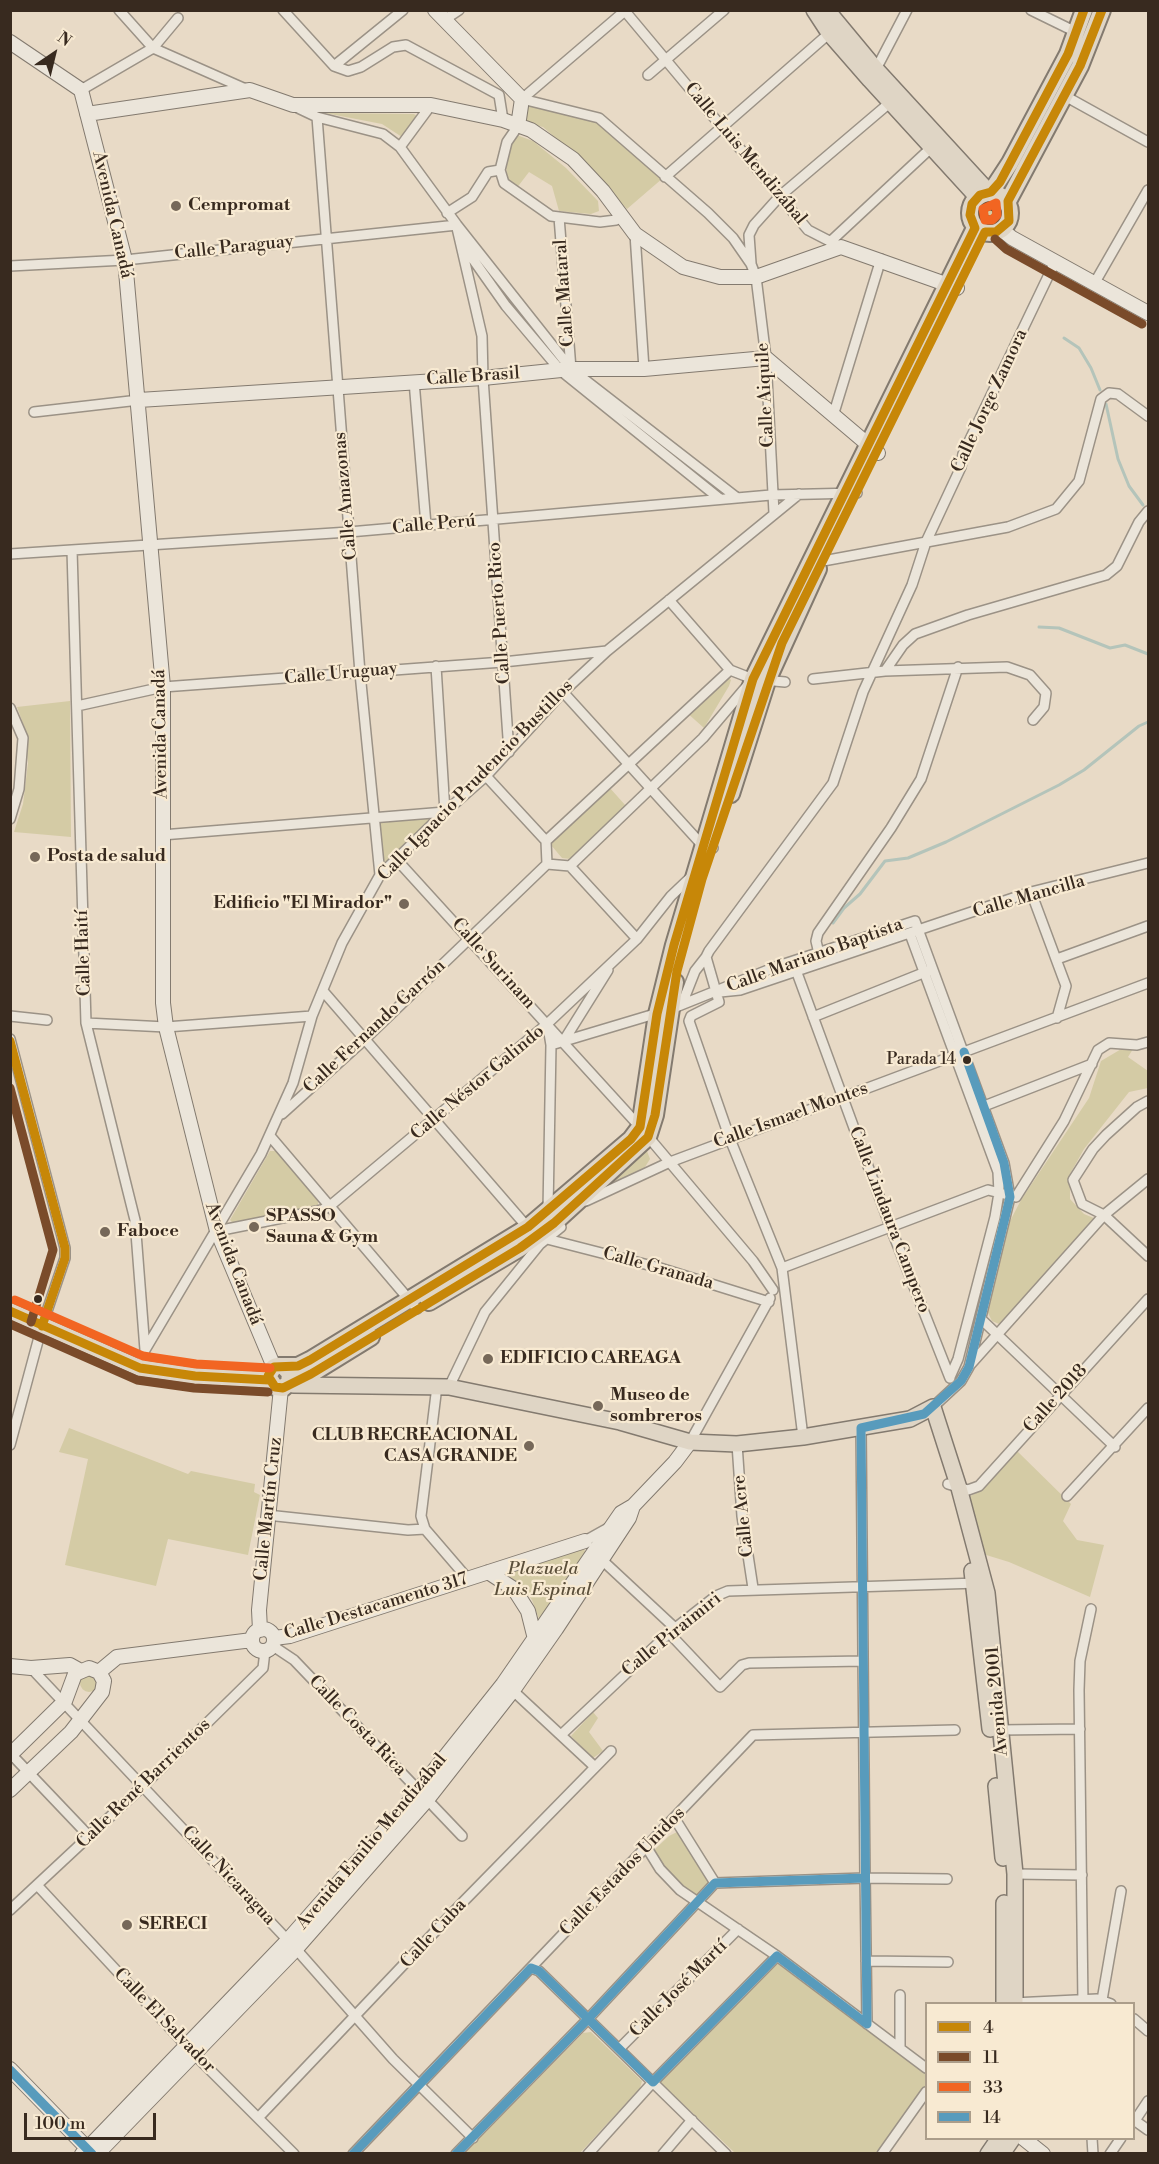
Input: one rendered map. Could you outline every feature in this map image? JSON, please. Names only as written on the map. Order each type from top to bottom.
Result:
[{"type":"highway","points":[[10,1311],[140,1368],[195,1376],[287,1378],[298,1365],[537,1235],[572,1208],[644,1132],[697,877],[760,680],[772,635],[873,450],[952,285],[992,229],[1011,216],[1008,201],[1065,96],[1084,36],[1084,10]]},
{"type":"highway","points":[[992,229],[970,209],[986,194],[1016,153],[1084,36],[1102,10]]},
{"type":"highway","points":[[986,194],[1008,201]]},
{"type":"highway","points":[[760,680],[823,561],[850,494]]},
{"type":"highway","points":[[537,1235],[548,1211],[631,1139],[644,1132]]},
{"type":"main road","points":[[814,10],[986,194]]},
{"type":"main road","points":[[828,10],[834,30]]},
{"type":"main road","points":[[440,15],[522,99],[518,126]]},
{"type":"main road","points":[[10,42],[81,90]]},
{"type":"main road","name":"Avenida Canadá","points":[[81,90],[125,260],[139,400],[163,687],[162,835],[166,1027],[217,1231],[287,1378]]},
{"type":"main road","points":[[87,114],[250,90],[293,105],[431,105],[503,120],[531,130],[573,159],[635,234],[683,267],[720,277],[754,271],[836,245]]},
{"type":"main road","points":[[992,229],[1149,313]]},
{"type":"main road","name":"Calle Luis Mendizábal","points":[[836,245],[952,285]]},
{"type":"main road","points":[[766,358],[873,450]]},
{"type":"main road","name":"Calle Brasil","points":[[139,400],[483,378],[565,370],[644,369],[766,358]]},
{"type":"main road","points":[[287,1378],[443,1386],[620,1422],[690,1442],[736,1444],[803,1437],[910,1419],[928,1410]]},
{"type":"main road","name":"Calle Martín Cruz","points":[[256,1635],[267,1515],[287,1378]]},
{"type":"main road","name":"Avenida 2001","points":[[928,1410],[954,1486],[980,1582],[1000,1730],[1014,1874],[1009,2002]]},
{"type":"main road","name":"Avenida Emilio Mendizábal","points":[[540,1642],[621,1514],[633,1506],[675,1462],[690,1442]]},
{"type":"main road","name":"Avenida Emilio Mendizábal","points":[[89,2152],[292,1945],[423,1795],[508,1687],[602,1560],[629,1518],[633,1506]]},
{"type":"main road","name":"Calle Destacamento 317","points":[[271,1645],[290,1636],[585,1541]]},
{"type":"main road","points":[[488,1572],[514,1589],[528,1611],[540,1642]]},
{"type":"main road","name":"Avenida 2001","points":[[980,1582],[1004,1876],[1009,2002]]},
{"type":"main road","points":[[74,1667],[117,1657],[256,1635],[268,1630],[271,1645],[256,1648],[256,1635]]},
{"type":"main road","points":[[99,1672],[117,1657]]},
{"type":"main road","points":[[10,1666],[89,1668],[99,1672],[104,1681],[99,1696],[81,1719],[10,1790]]},
{"type":"main road","points":[[11,1754],[65,1701],[72,1683],[74,1667]]},
{"type":"main road","points":[[72,1683],[75,1693],[83,1700],[99,1696]]},
{"type":"main road","points":[[10,2069],[89,2152]]},
{"type":"main road","points":[[988,2154],[998,2140]]},
{"type":"main road","points":[[1002,2154],[1012,2140]]},
{"type":"main road","points":[[1024,2140],[1043,2154]]},
{"type":"street","points":[[119,10],[153,48],[250,90]]},
{"type":"street","points":[[283,10],[334,66],[348,70],[361,67],[380,52],[406,45],[499,95],[503,120]]},
{"type":"street","points":[[334,66],[403,10]]},
{"type":"street","points":[[440,15],[459,10]]},
{"type":"street","points":[[648,75],[724,10]]},
{"type":"street","points":[[873,74],[907,10]]},
{"type":"street","points":[[1031,10],[1084,36]]},
{"type":"street","points":[[522,99],[625,11]]},
{"type":"street","name":"Calle Luis Mendizábal","points":[[625,11],[808,230],[836,245]]},
{"type":"street","points":[[81,90],[153,48],[178,18]]},
{"type":"street","points":[[665,177],[834,30]]},
{"type":"street","points":[[1065,96],[1149,142]]},
{"type":"street","name":"Calle Aiquile","points":[[774,513],[771,495],[766,358],[749,235],[754,225],[780,196],[895,98]]},
{"type":"street","points":[[522,99],[599,118],[733,238],[754,271]]},
{"type":"street","points":[[293,105],[317,117],[383,134],[400,147],[457,225],[470,255],[500,297],[565,370],[720,499]]},
{"type":"street","points":[[400,147],[431,105]]},
{"type":"street","name":"Calle Amazonas","points":[[317,117],[360,673],[380,875]]},
{"type":"street","points":[[518,126],[507,142],[500,170],[504,183],[551,216],[600,222],[622,217]]},
{"type":"street","points":[[836,245],[936,142]]},
{"type":"street","points":[[447,213],[472,197],[488,172],[500,170]]},
{"type":"street","points":[[1094,284],[1149,190]]},
{"type":"street","name":"Calle Mataral","points":[[559,217],[565,370]]},
{"type":"street","name":"Calle Paraguay","points":[[10,266],[125,260],[457,225]]},
{"type":"street","name":"Calle Puerto Rico","points":[[457,225],[482,336],[509,752]]},
{"type":"street","points":[[635,234],[644,369]]},
{"type":"street","points":[[833,416],[881,260]]},
{"type":"street","name":"Calle Jorge Zamora","points":[[669,1009],[833,783],[872,673],[912,585],[926,542],[961,467],[963,454],[1055,262]]},
{"type":"street","points":[[565,370],[736,497]]},
{"type":"street","points":[[414,381],[426,525]]},
{"type":"street","points":[[823,561],[1008,527],[1056,509],[1079,482],[1096,409],[1101,399],[1109,393],[1118,394],[1149,416]]},
{"type":"street","name":"Calle Brasil","points":[[34,412],[139,400]]},
{"type":"street","name":"Calle Ignacio Prudencio Bustillos","points":[[140,1368],[145,1350],[217,1231],[270,1136],[294,1083],[312,1016],[342,943],[380,875],[486,776],[563,692],[606,651],[799,494]]},
{"type":"street","name":"Calle Perú","points":[[10,554],[349,532],[736,497],[850,494]]},
{"type":"street","points":[[885,671],[903,645],[915,634],[968,615],[1106,576],[1117,566],[1139,522],[1149,511]]},
{"type":"street","name":"Calle Haití","points":[[72,550],[86,1023],[135,1220],[145,1350]]},
{"type":"street","points":[[669,600],[730,670],[760,680],[785,682]]},
{"type":"street","name":"Calle Uruguay","points":[[77,706],[163,687],[503,662],[606,651]]},
{"type":"street","points":[[162,835],[445,812],[436,666]]},
{"type":"street","points":[[820,958],[816,941],[818,933],[891,828],[921,779],[958,667]]},
{"type":"street","points":[[813,679],[885,671],[1007,667],[1030,675],[1046,693],[1044,707],[1033,720]]},
{"type":"street","points":[[546,841],[730,670]]},
{"type":"street","points":[[570,867],[760,680]]},
{"type":"street","points":[[563,692],[650,789],[708,847]]},
{"type":"street","points":[[10,708],[22,738],[19,789],[10,819]]},
{"type":"street","points":[[486,776],[546,841],[547,864],[570,867],[637,939]]},
{"type":"street","name":"Calle Surinam","points":[[397,860],[471,938],[644,1132],[753,1261],[774,1290]]},
{"type":"street","name":"Calle Mancilla","points":[[914,932],[1031,892],[1149,862]]},
{"type":"street","name":"Calle Fernando Garrón","points":[[280,1115],[364,1040],[547,864]]},
{"type":"street","name":"Calle Néstor Galindo","points":[[217,1231],[322,1210],[331,1205],[548,1024],[637,939],[671,896],[697,877]]},
{"type":"street","points":[[1031,892],[1066,986],[1056,1018]]},
{"type":"street","name":"Calle Mariano Baptista","points":[[551,1045],[669,1009],[715,993],[734,983],[794,967],[915,921],[914,932],[820,958]]},
{"type":"street","points":[[1057,959],[1149,926]]},
{"type":"street","points":[[914,932],[979,1107],[1004,1163],[1010,1197],[969,1367]]},
{"type":"street","points":[[563,1042],[617,956]]},
{"type":"street","points":[[706,957],[719,1002],[691,1016],[689,1021],[730,1139],[782,1268],[803,1437]]},
{"type":"street","name":"Calle Lindaura Campero","points":[[794,967],[890,1226],[951,1382]]},
{"type":"street","points":[[813,1017],[929,971]]},
{"type":"street","name":"Calle Ismael Montes","points":[[572,1208],[670,1162],[1149,983]]},
{"type":"street","points":[[323,991],[537,1235],[484,1312],[443,1386],[422,1516],[425,1529],[468,1579]]},
{"type":"street","points":[[10,1016],[47,1020]]},
{"type":"street","points":[[86,1023],[166,1027],[312,1016]]},
{"type":"street","points":[[548,1024],[551,1045],[548,1211]]},
{"type":"street","points":[[10,1039],[65,1248],[10,1445]]},
{"type":"street","points":[[782,1268],[988,1190],[1016,1197],[1026,1185],[1064,1121],[1098,1050],[1109,1043],[1137,1045],[1149,1042]]},
{"type":"street","points":[[979,1107],[1092,1064]]},
{"type":"street","points":[[1149,1101],[1137,1107],[1106,1135],[1073,1180],[1082,1204],[1104,1215],[1149,1256]]},
{"type":"street","points":[[928,1410],[951,1382],[999,1193],[998,1172],[979,1107]]},
{"type":"street","points":[[270,1136],[413,1304]]},
{"type":"street","points":[[951,1382],[961,1380],[969,1367],[1104,1215],[1149,1179]]},
{"type":"street","name":"Calle Granada","points":[[537,1235],[660,1268],[769,1302]]},
{"type":"street","points":[[774,1290],[785,1288]]},
{"type":"street","name":"Avenida Emilio Mendizábal","points":[[690,1442],[774,1290]]},
{"type":"street","name":"Calle 2018","points":[[954,1486],[968,1490],[979,1486],[1059,1394],[1149,1299]]},
{"type":"street","points":[[981,1319],[1114,1447]]},
{"type":"street","points":[[1067,1496],[1149,1408]]},
{"type":"street","points":[[861,1428],[867,2024]]},
{"type":"street","name":"Calle Acre","points":[[736,1444],[742,1516],[753,1588]]},
{"type":"street","points":[[267,1515],[408,1530],[425,1529]]},
{"type":"street","name":"Calle Destacamento 317","points":[[585,1541],[612,1526]]},
{"type":"street","points":[[602,1560],[672,1630],[720,1687],[742,1665],[749,1663],[863,1661]]},
{"type":"street","name":"Calle Piraimiri","points":[[561,1735],[672,1630],[716,1596],[738,1588],[862,1587],[980,1582]]},
{"type":"street","points":[[1091,1609],[1080,1661],[1083,2002],[1102,2000],[1107,2002]]},
{"type":"street","name":"Calle René Barrientos","points":[[10,1910],[143,1786],[263,1668],[271,1645]]},
{"type":"street","name":"Calle Costa Rica","points":[[271,1645],[294,1660],[462,1836]]},
{"type":"street","name":"Calle Nicaragua","points":[[31,1668],[65,1701],[292,1945],[355,2018],[418,2085],[473,2138]]},
{"type":"street","points":[[508,1687],[595,1767]]},
{"type":"street","points":[[1000,1730],[1080,1729]]},
{"type":"street","name":"Calle Estados Unidos","points":[[353,2154],[753,1735],[955,1730]]},
{"type":"street","name":"Calle Cuba","points":[[258,2118],[463,1902],[496,1871],[611,1751]]},
{"type":"street","points":[[11,1754],[89,1836]]},
{"type":"street","points":[[675,1819],[715,1883]]},
{"type":"street","points":[[647,1848],[660,1869],[698,1904],[777,1956],[925,2067]]},
{"type":"street","points":[[1014,1874],[1082,1875]]},
{"type":"street","points":[[456,2154],[698,1904],[715,1883],[865,1878],[947,1879]]},
{"type":"street","name":"Calle El Salvador","points":[[37,1885],[190,2049],[294,2154]]},
{"type":"street","points":[[1102,2000],[1121,1891]]},
{"type":"street","name":"Calle José Martí","points":[[619,2049],[738,1929]]},
{"type":"street","points":[[589,2153],[652,2082],[777,1956]]},
{"type":"street","points":[[866,1961],[948,1962]]},
{"type":"street","points":[[531,1968],[539,1971],[726,2154]]},
{"type":"street","points":[[900,1995],[900,2048]]},
{"type":"street","points":[[1135,2020],[1149,2031]]},
{"type":"street","points":[[882,2154],[925,2095]]},
{"type":"street","points":[[1135,2120],[1149,2101]]},
{"type":"street","points":[[663,2154],[692,2120]]},
{"type":"street","points":[[1135,2122],[1149,2130]]},
{"type":"street","points":[[1110,2154],[1120,2140]]},
{"type":"green space","points":[[530,96],[583,112],[601,121],[663,178],[627,209],[543,127],[524,122]]},
{"type":"green space","points":[[325,113],[414,114],[417,116],[402,137],[382,124]]},
{"type":"green space","points":[[514,134],[533,141],[566,168],[598,201],[599,211],[591,214],[559,211],[552,186],[529,172],[516,189],[508,180],[506,167]]},
{"type":"green space","points":[[989,205],[997,208],[1000,216],[997,224],[989,227],[981,224],[978,216],[981,208]]},
{"type":"green space","points":[[726,675],[731,680],[729,686],[704,728],[686,712]]},
{"type":"green space","points":[[70,701],[71,837],[14,832],[23,804],[28,763],[24,726],[17,707]]},
{"type":"green space","points":[[609,787],[626,806],[570,859],[562,858],[551,845],[553,841]]},
{"type":"green space","points":[[432,816],[434,821],[386,863],[382,860],[378,823],[380,820]]},
{"type":"green space","points":[[1123,1048],[1133,1049],[1128,1057],[1148,1071],[1148,1088],[1129,1092],[1084,1149],[1070,1174],[1070,1199],[1084,1214],[1096,1219],[1005,1321],[999,1324],[992,1321],[988,1313],[988,1306],[1009,1223],[1021,1200],[1089,1098],[1101,1061]]},
{"type":"green space","points":[[641,1150],[647,1151],[650,1159],[645,1167],[593,1196]]},
{"type":"green space","points":[[270,1151],[276,1151],[318,1201],[318,1207],[233,1223],[230,1220]]},
{"type":"green space","points":[[69,1428],[188,1474],[191,1471],[255,1484],[254,1492],[260,1495],[248,1555],[168,1539],[156,1586],[65,1565],[88,1459],[59,1452]]},
{"type":"green space","points":[[1016,1450],[1071,1504],[1063,1521],[1077,1540],[1104,1545],[1090,1597],[1009,1562],[983,1554],[967,1498],[980,1491]]},
{"type":"green space","name":"Plazuela Luis Espinal","points":[[584,1549],[587,1556],[539,1619],[532,1600],[521,1585],[503,1571]]},
{"type":"green space","points":[[85,1674],[93,1674],[98,1679],[96,1690],[85,1692],[80,1687],[80,1679]]},
{"type":"green space","points":[[593,1712],[598,1718],[589,1732],[603,1751],[593,1758],[571,1736]]},
{"type":"green space","points":[[677,1832],[709,1882],[694,1897],[669,1874],[654,1850]]},
{"type":"green space","points":[[778,1964],[925,2072],[925,2087],[876,2154],[735,2153],[659,2081],[772,1966]]},
{"type":"green space","points":[[591,2032],[642,2081],[640,2088],[580,2153],[465,2153],[583,2033]]},
{"type":"waterway","points":[[1064,338],[1079,348],[1100,390]]},
{"type":"waterway","points":[[1106,404],[1118,459],[1129,486],[1143,505]]},
{"type":"waterway","points":[[1039,627],[1059,628],[1110,648],[1125,645],[1148,654]]},
{"type":"waterway","points":[[833,923],[844,908],[860,894],[885,861],[908,858],[946,842],[1059,785],[1084,770],[1139,726],[1148,722]]},
{"type":"transit line","name":"4","points":[[1084,10],[1068,54],[1000,182],[991,192],[980,195],[972,204],[970,215],[975,228],[753,679],[674,945],[657,1014],[640,1127],[631,1139],[528,1227],[310,1360],[298,1366],[274,1367],[268,1376],[275,1387],[283,1388],[311,1374],[520,1248],[554,1223],[648,1137],[655,1115],[677,971],[702,879],[782,643],[985,232],[996,232],[1009,221],[1008,201],[1080,66],[1102,10]]},
{"type":"transit line","name":"33","points":[[996,203],[997,215],[992,220],[985,220],[983,209],[996,203]]},
{"type":"transit line","name":"11","points":[[987,206],[993,206],[997,213],[993,220],[987,220],[983,216],[983,210],[987,206]]},
{"type":"transit line","name":"11","points":[[995,239],[1006,249],[1142,324]]},
{"type":"transit line","name":"4","points":[[10,1041],[65,1248],[65,1258],[42,1326]]},
{"type":"transit line","name":"14","points":[[861,1428],[924,1414],[961,1381],[969,1367],[1010,1197],[1004,1163],[964,1052]]},
{"type":"transit line","name":"11","points":[[10,1088],[53,1250],[31,1322]]},
{"type":"transit line","name":"33","points":[[15,1300],[143,1356],[196,1364],[270,1368]]},
{"type":"transit line","name":"4","points":[[10,1311],[140,1368],[195,1376],[269,1380]]},
{"type":"transit line","name":"11","points":[[10,1324],[137,1380],[194,1388],[268,1392]]},
{"type":"transit line","name":"14","points":[[861,1428],[867,2024]]},
{"type":"transit line","name":"14","points":[[456,2154],[588,2019],[715,1883],[865,1878]]},
{"type":"transit line","name":"14","points":[[353,2154],[531,1968],[539,1971],[653,2082],[777,1956],[867,2024]]},
{"type":"transit line","name":"14","points":[[10,2070],[92,2154]]},
{"type":"place","name":"Cempromat","points":[[176,206]]},
{"type":"place","name":"Posta de salud","points":[[35,857]]},
{"type":"place","name":"Edificio \"El Mirador\"","points":[[404,904]]},
{"type":"place","name":"Parada 14","points":[[967,1060]]},
{"type":"place","name":"SPASSO Sauna & Gym","points":[[254,1227]]},
{"type":"place","name":"Faboce","points":[[105,1232]]},
{"type":"place","name":"EDIFICIO CAREAGA","points":[[488,1359]]},
{"type":"place","name":"Museo de sombreros","points":[[598,1406]]},
{"type":"place","name":"CLUB RECREACIONAL CASA GRANDE","points":[[529,1446]]},
{"type":"place","name":"SERECI","points":[[127,1925]]}]
